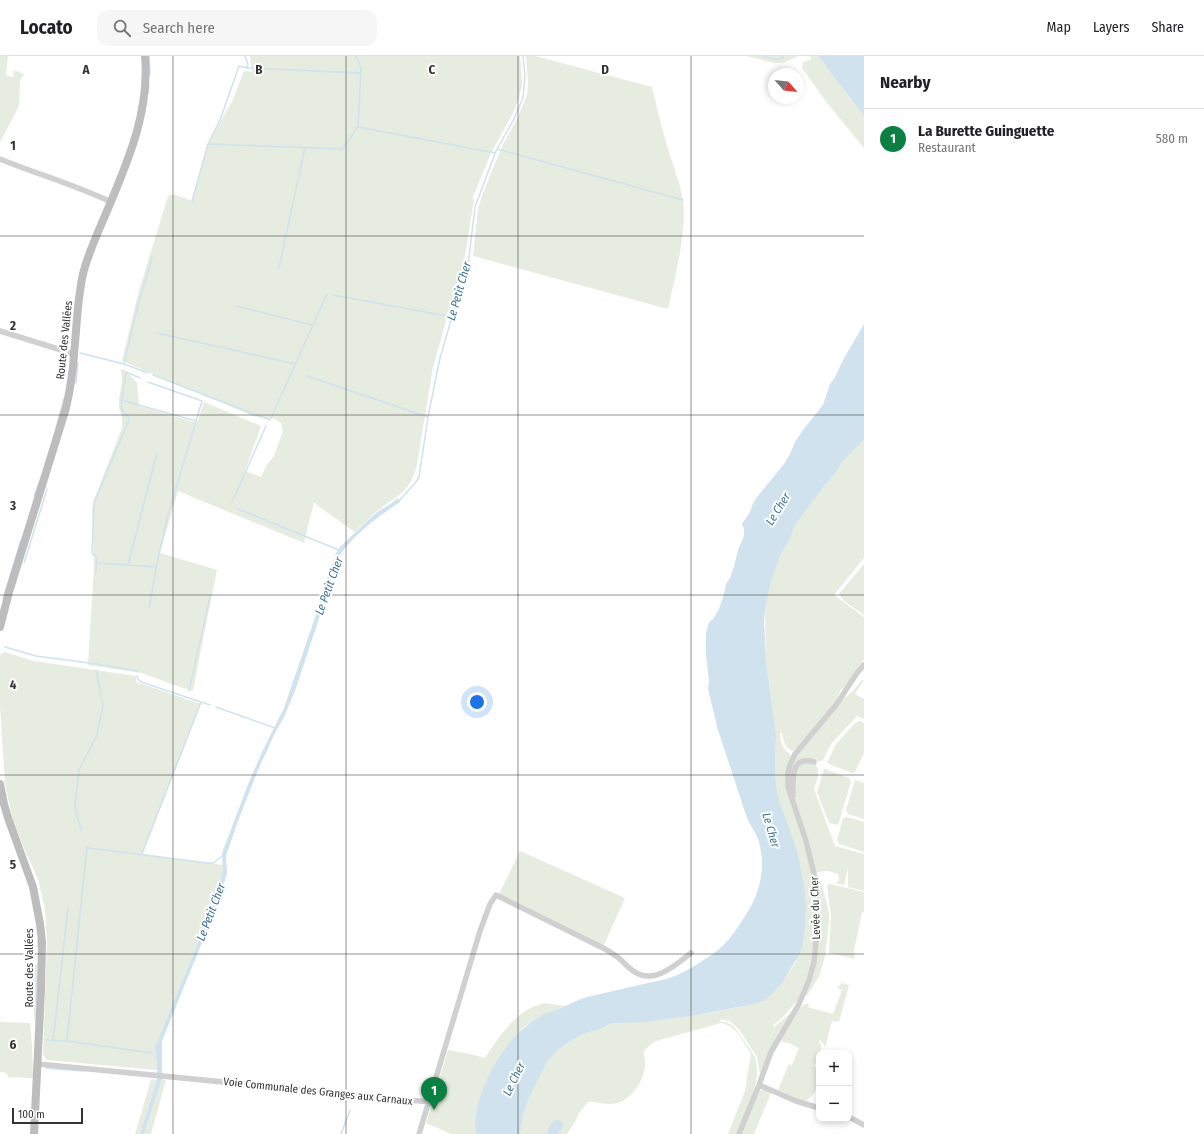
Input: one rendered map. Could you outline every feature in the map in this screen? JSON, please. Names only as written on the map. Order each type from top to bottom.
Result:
[{"type":"main road","name":"Route des Vallées","points":[[0,627],[2,611],[66,408],[70,389],[83,276],[92,247],[132,150],[140,123],[145,87],[145,56]]},
{"type":"main road","name":"Route des Vallées","points":[[0,784],[8,818],[33,887],[40,924],[42,961],[34,1134]]},
{"type":"street","points":[[0,159],[111,202]]},
{"type":"street","points":[[0,331],[74,354]]},
{"type":"street","points":[[791,773],[790,765],[795,754],[836,705],[864,665]]},
{"type":"street","points":[[791,773],[802,761],[807,760],[814,762]]},
{"type":"street","name":"Levée du Cher","points":[[740,1131],[771,1052],[805,992],[814,962],[816,941],[815,878],[806,841],[793,800],[791,773]]},
{"type":"street","points":[[419,1134],[430,1102],[480,931],[496,895],[603,948],[640,975],[651,976],[658,974],[674,966],[691,953]]},
{"type":"street","name":"Voie Communale des Granges aux Carnaux","points":[[38,1064],[430,1102]]},
{"type":"street","points":[[759,1085],[796,1101],[816,1107]]},
{"type":"street","points":[[852,1118],[864,1125]]},
{"type":"shaded area","points":[[0,56],[8,56],[6,75],[13,77],[14,70],[24,74],[20,81],[19,106],[0,142]]},
{"type":"shaded area","points":[[250,56],[520,56],[522,84],[519,98],[512,115],[491,153],[472,199],[474,199],[462,275],[455,297],[446,316],[446,321],[433,367],[417,464],[411,482],[402,493],[376,512],[355,532],[314,502],[304,543],[178,491],[160,553],[217,570],[193,691],[142,673],[88,665],[94,567],[92,508],[122,428],[122,417],[119,408],[122,381],[121,369],[126,371],[137,383],[139,406],[197,423],[204,402],[261,426],[245,471],[261,477],[267,465],[274,456],[283,431],[281,423],[275,419],[253,416],[122,361],[138,294],[168,196],[173,194],[192,201],[211,137],[232,102],[244,71],[252,72]]},
{"type":"shaded area","points":[[526,56],[535,56],[652,87],[664,134],[682,193],[684,213],[682,240],[668,309],[473,256],[478,209],[483,193],[504,142],[517,119],[527,95],[528,83]]},
{"type":"shaded area","points":[[746,56],[799,56],[783,63],[774,63]]},
{"type":"shaded area","points":[[810,56],[818,56],[864,116],[864,148],[828,104],[804,71],[804,68],[802,68],[803,62],[811,60]]},
{"type":"shaded area","points":[[864,440],[864,558],[834,595],[864,617],[864,659],[847,684],[840,691],[836,701],[796,749],[792,751],[786,745],[782,733],[780,733],[781,743],[785,750],[792,756],[788,765],[799,824],[811,870],[814,889],[815,936],[810,970],[798,1000],[781,1019],[773,1025],[774,1027],[792,1012],[760,1074],[757,1057],[739,1029],[730,1021],[720,1019],[721,1022],[730,1024],[736,1030],[752,1052],[757,1067],[755,1087],[737,1134],[728,1134],[745,1091],[751,1053],[742,1039],[731,1027],[721,1023],[656,1041],[651,1044],[644,1051],[645,1065],[642,1079],[630,1096],[624,1100],[612,1104],[588,1102],[579,1113],[567,1134],[558,1134],[564,1126],[547,1131],[546,1134],[520,1134],[523,1116],[529,1098],[547,1062],[558,1050],[570,1041],[585,1033],[599,1030],[612,1023],[691,1016],[749,1005],[783,982],[796,962],[780,803],[775,773],[776,734],[766,661],[765,608],[769,586],[781,554],[789,541],[794,527],[842,462]]},
{"type":"shaded area","points":[[864,564],[864,615],[844,601],[839,594]]},
{"type":"shaded area","points":[[4,652],[34,661],[136,676],[136,682],[201,704],[142,854],[223,865],[223,875],[195,950],[155,1047],[158,1060],[157,1070],[47,1060],[43,1055],[47,942],[45,909],[38,879],[12,818],[5,783],[0,706],[0,655]]},
{"type":"shaded area","points":[[862,680],[864,680],[855,694],[864,699],[864,719],[857,716],[831,744],[823,760],[818,761],[806,758],[798,762],[791,770],[793,762],[798,754],[841,701],[854,690]]},
{"type":"shaded area","points":[[860,721],[864,723],[864,753],[855,772],[852,773],[827,763],[836,744],[855,723]]},
{"type":"shaded area","points":[[804,762],[813,763],[818,769],[818,776],[814,789],[835,846],[864,854],[864,891],[848,887],[848,868],[844,885],[836,883],[839,880],[838,874],[829,871],[816,872],[794,799],[794,776],[799,765]]},
{"type":"shaded area","points":[[824,769],[849,778],[851,782],[838,825],[829,823],[817,792]]},
{"type":"shaded area","points":[[855,780],[864,783],[864,819],[848,814],[846,810]]},
{"type":"shaded area","points":[[847,817],[864,822],[864,852],[839,844],[837,840],[843,818]]},
{"type":"shaded area","points":[[520,851],[625,898],[603,947],[499,894]]},
{"type":"shaded area","points":[[819,882],[821,883],[825,896],[829,914],[829,922],[825,956],[819,977],[806,997],[811,982],[817,885]]},
{"type":"shaded area","points":[[830,884],[864,892],[864,913],[862,912],[854,951],[855,959],[829,953],[831,916],[827,886]]},
{"type":"shaded area","points":[[38,963],[36,1025],[32,995],[32,980],[34,966]]},
{"type":"shaded area","points":[[842,983],[849,985],[839,1022],[832,1021],[825,1048],[820,1040],[819,1042],[822,1050],[816,1050],[816,1063],[814,1066],[816,1067],[816,1090],[807,1101],[804,1102],[778,1090],[789,1064],[792,1065],[799,1048],[780,1040],[799,1009],[805,1004],[809,1004],[808,1007],[833,1014],[842,990],[837,988]]},
{"type":"shaded area","points":[[544,1003],[566,1006],[528,1024],[517,1035],[502,1055],[488,1078],[482,1094],[476,1124],[476,1134],[451,1134],[426,1123],[448,1050],[485,1058],[504,1030],[516,1018],[531,1008]]},
{"type":"shaded area","points":[[0,1020],[1,1022],[30,1023],[33,1078],[8,1077],[6,1073],[0,1072]]},
{"type":"shaded area","points":[[151,1079],[157,1080],[140,1134],[135,1134],[148,1090]]},
{"type":"shaded area","points":[[161,1079],[166,1080],[151,1134],[144,1134]]},
{"type":"shaded area","points":[[761,1090],[771,1093],[754,1134],[741,1134],[759,1092]]},
{"type":"water","points":[[818,56],[864,56],[864,116]]},
{"type":"water","name":"Le Cher","points":[[864,324],[864,440],[842,462],[794,527],[789,541],[781,554],[771,581],[764,620],[766,661],[776,734],[775,773],[777,790],[797,851],[804,886],[806,905],[805,927],[800,953],[783,982],[763,1001],[691,1016],[645,1022],[612,1023],[599,1030],[585,1033],[570,1041],[558,1050],[547,1062],[529,1098],[523,1116],[520,1134],[476,1134],[475,1126],[477,1111],[487,1080],[506,1047],[528,1025],[545,1014],[583,998],[666,979],[688,970],[710,956],[723,945],[750,908],[758,890],[762,871],[761,852],[758,838],[746,815],[718,730],[708,689],[709,682],[706,654],[706,633],[709,622],[713,619],[719,609],[726,584],[734,567],[738,550],[744,536],[742,524],[757,497],[784,464],[795,442],[823,405],[830,384]]},
{"type":"water","points":[[398,498],[400,502],[360,532],[340,555],[295,691],[258,770],[238,821],[226,856],[227,873],[224,884],[162,1041],[163,1075],[144,1134],[140,1134],[156,1083],[157,1065],[155,1047],[195,950],[220,884],[223,871],[222,853],[249,782],[284,708],[336,553],[340,547],[371,518]]},
{"type":"water","points":[[554,1120],[562,1122],[564,1126],[558,1134],[546,1134],[550,1125]]},
{"type":"waterway","points":[[149,56],[150,75]]},
{"type":"waterway","points":[[192,201],[208,144],[220,120],[239,66],[247,68],[248,64],[245,56]]},
{"type":"waterway","points":[[356,56],[361,68],[358,127]]},
{"type":"waterway","name":"Le Petit Cher","points":[[398,502],[419,477],[428,417],[440,358],[452,317],[463,288],[468,266],[475,207],[496,151],[513,121],[523,98],[525,76],[523,56]]},
{"type":"waterway","points":[[763,56],[777,59],[784,56]]},
{"type":"waterway","points":[[247,68],[360,73]]},
{"type":"waterway","points":[[148,93],[149,87]]},
{"type":"waterway","points":[[208,144],[342,149],[358,127],[495,153]]},
{"type":"waterway","points":[[279,268],[305,147]]},
{"type":"waterway","points":[[497,149],[683,200]]},
{"type":"waterway","points":[[124,364],[138,305],[152,258]]},
{"type":"waterway","points":[[153,375],[270,420],[327,294]]},
{"type":"waterway","points":[[333,295],[452,317]]},
{"type":"waterway","points":[[236,306],[312,325]]},
{"type":"waterway","points":[[157,333],[295,364]]},
{"type":"waterway","points":[[80,353],[124,364],[148,373]]},
{"type":"waterway","points":[[76,383],[78,363]]},
{"type":"waterway","points":[[96,572],[97,558],[92,553],[94,503],[129,420],[128,416],[123,412],[121,406],[126,372],[140,378]]},
{"type":"waterway","points":[[307,376],[428,417]]},
{"type":"waterway","points":[[148,382],[202,401]]},
{"type":"waterway","points":[[56,428],[64,399]]},
{"type":"waterway","points":[[121,400],[196,421]]},
{"type":"waterway","points":[[149,608],[168,515],[202,401]]},
{"type":"waterway","points":[[232,502],[266,426]]},
{"type":"waterway","points":[[156,567],[128,565],[157,453]]},
{"type":"waterway","points":[[34,496],[39,483]]},
{"type":"waterway","points":[[24,563],[47,489]]},
{"type":"waterway","points":[[238,509],[339,550]]},
{"type":"waterway","points":[[3,599],[21,540]]},
{"type":"waterway","points":[[96,563],[128,565]]},
{"type":"waterway","points":[[189,691],[210,597]]},
{"type":"waterway","points":[[5,647],[36,656],[97,664],[138,672]]},
{"type":"waterway","points":[[82,831],[77,817],[75,803],[79,770],[97,735],[103,705],[96,670]]},
{"type":"waterway","points":[[137,676],[141,682],[210,705]]},
{"type":"waterway","points":[[142,854],[201,702]]},
{"type":"waterway","points":[[216,707],[275,728]]},
{"type":"waterway","points":[[87,846],[67,1041],[152,1053]]},
{"type":"waterway","points":[[89,848],[208,863],[213,863],[222,856]]},
{"type":"waterway","points":[[53,1041],[68,908]]},
{"type":"waterway","points":[[38,938],[38,947]]},
{"type":"waterway","points":[[36,1003],[37,977]]},
{"type":"waterway","points":[[46,1040],[66,1041]]},
{"type":"waterway","points":[[46,1068],[84,1071]]},
{"type":"waterway","points":[[341,1134],[350,1110]]},
{"type":"place","name":"La Burette Guinguette","points":[[434,1110]]}]
